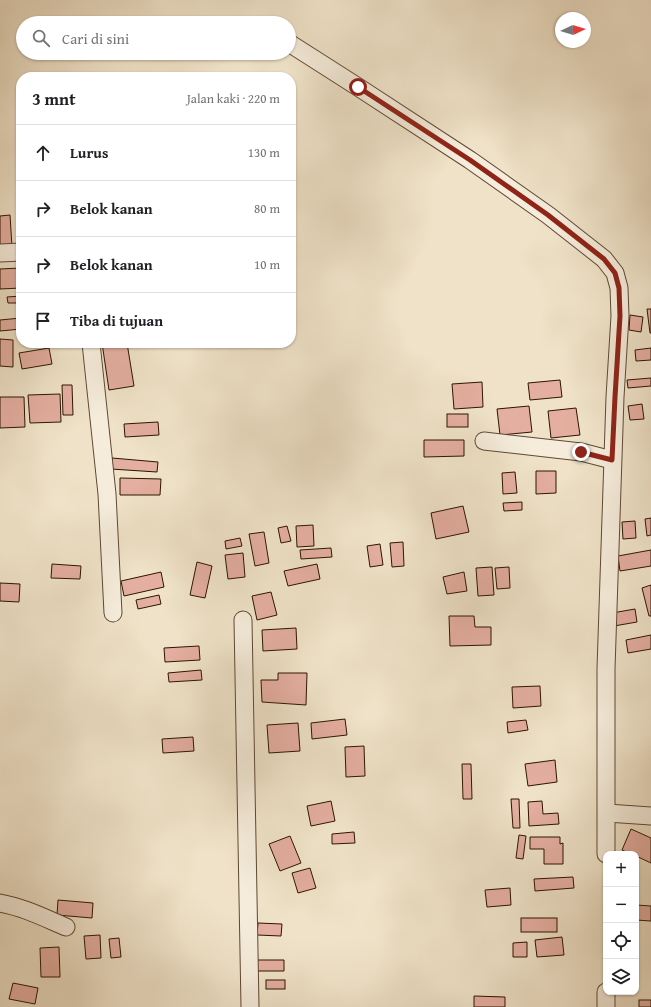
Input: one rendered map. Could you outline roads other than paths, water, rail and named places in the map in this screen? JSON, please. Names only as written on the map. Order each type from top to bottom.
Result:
[{"type":"street","points":[[296,47],[470,160],[548,215],[604,259],[615,273],[619,288],[620,316],[612,460],[606,669],[606,851]]},
{"type":"street","points":[[0,253],[16,252]]},
{"type":"street","points":[[92,348],[107,494],[113,613]]},
{"type":"street","points":[[484,441],[581,452],[612,460]]},
{"type":"street","points":[[243,620],[250,1007]]},
{"type":"street","points":[[606,813],[651,816]]},
{"type":"street","points":[[0,902],[66,927]]},
{"type":"street","points":[[606,995],[606,1007]]}]
